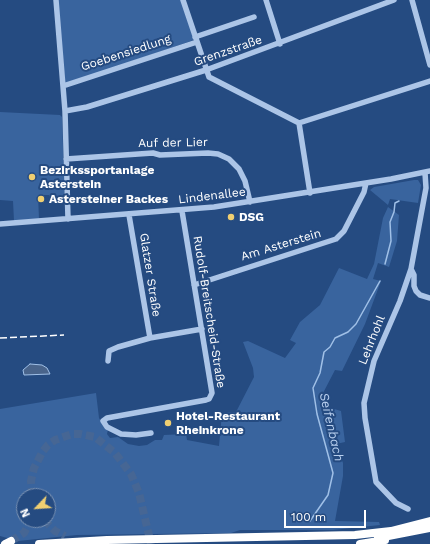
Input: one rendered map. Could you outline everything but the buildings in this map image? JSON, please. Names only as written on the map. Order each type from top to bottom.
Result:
[{"type":"highway","points":[[39,544],[83,541],[355,535],[391,531],[430,521]]},
{"type":"highway","points":[[110,544],[334,541],[382,538],[430,528]]},
{"type":"highway","points":[[360,544],[393,539],[413,532]]},
{"type":"highway","points":[[65,536],[83,541]]},
{"type":"street","points":[[56,0],[65,111],[68,219]]},
{"type":"street","points":[[183,0],[209,76],[299,124],[430,82]]},
{"type":"street","points":[[266,0],[280,44]]},
{"type":"street","name":"Grenzstraße","points":[[65,111],[87,107],[206,70],[280,44],[394,0]]},
{"type":"street","points":[[412,0],[430,65]]},
{"type":"street","name":"Goebensiedlung","points":[[63,86],[196,40],[254,17]]},
{"type":"street","points":[[299,124],[310,192]]},
{"type":"street","name":"Auf der Lier","points":[[66,159],[153,153],[160,155],[218,154],[229,160],[239,169],[245,181],[250,202]]},
{"type":"street","name":"Lindenallee","points":[[0,224],[182,211],[250,202],[428,172]]},
{"type":"street","name":"Lehrhohl","points":[[408,509],[396,503],[376,482],[364,410],[374,360],[400,301],[410,269],[428,172]]},
{"type":"street","name":"Am Asterstein","points":[[194,285],[336,239],[344,231],[364,192],[366,183]]},
{"type":"street","name":"Rudolf-Breitscheid-Straße","points":[[151,433],[136,436],[121,434],[107,426],[104,421],[113,417],[209,398],[212,393],[182,211]]},
{"type":"street","name":"Glatzer Straße","points":[[129,215],[150,338]]},
{"type":"street","points":[[410,269],[414,275],[414,286],[416,292],[430,298]]},
{"type":"street","points":[[108,361],[108,353],[111,350],[150,338],[202,329]]},
{"type":"shaded area","points":[[58,0],[181,0],[194,40],[65,84]]},
{"type":"shaded area","name":"Bezirkssportanlage Asterstein","points":[[0,112],[60,115],[62,117],[65,204],[50,204],[49,195],[38,195],[39,219],[14,221],[13,201],[0,200]]},
{"type":"shaded area","points":[[418,180],[421,185],[418,203],[390,199],[388,205],[370,190],[374,187]]},
{"type":"shaded area","points":[[388,207],[399,215],[397,241],[389,267],[378,263],[373,279],[381,281],[365,324],[342,371],[335,370],[322,395],[324,406],[341,411],[345,442],[336,444],[343,463],[343,476],[335,521],[379,522],[380,525],[333,530],[240,530],[231,533],[77,535],[18,541],[0,536],[0,409],[96,393],[99,418],[103,425],[108,429],[107,434],[110,438],[118,437],[128,444],[139,446],[147,445],[155,440],[162,440],[164,435],[186,434],[187,440],[219,446],[222,413],[236,412],[254,377],[253,368],[243,342],[248,341],[285,358],[296,343],[290,340],[300,322],[320,305],[339,268],[367,279],[374,264],[383,218]]},
{"type":"shaded area","points":[[30,364],[42,365],[47,368],[50,374],[24,375],[23,370]]},
{"type":"waterway","name":"Seifenbach","points":[[385,264],[391,241],[390,222],[394,212],[395,203],[399,201]]},
{"type":"waterway","name":"Seifenbach","points":[[310,521],[328,495],[333,473],[317,414],[313,388],[320,373],[324,352],[330,347],[335,338],[348,332],[356,324],[380,281]]},
{"type":"tunnel","points":[[31,488],[31,481],[34,468],[48,445],[55,440],[72,434],[95,437],[115,453],[131,474],[139,493],[151,544]]},
{"type":"tunnel","points":[[11,541],[24,533],[27,528]]},
{"type":"tunnel","points":[[52,528],[65,536]]},
{"type":"railway","points":[[0,338],[64,335]]},
{"type":"place","name":"Bezirkssportanlage Asterstein","points":[[32,177]]},
{"type":"place","name":"Astersteiner Backes","points":[[41,199]]},
{"type":"place","name":"DSG","points":[[231,217]]},
{"type":"place","name":"Hotel-Restaurant Rheinkrone","points":[[168,423]]}]
